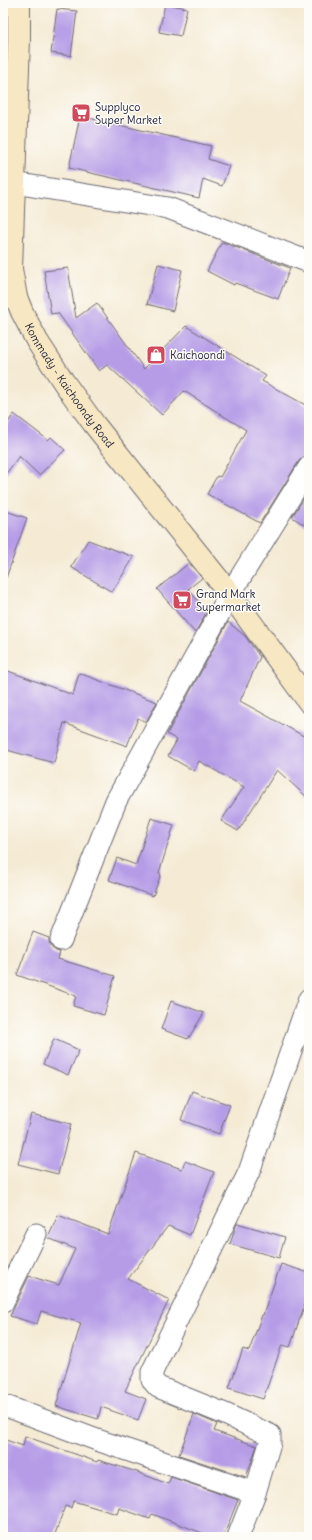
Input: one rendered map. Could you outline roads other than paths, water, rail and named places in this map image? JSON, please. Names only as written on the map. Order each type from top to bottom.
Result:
[{"type":"main road","name":"Kommady - Kaichoondy Road","points":[[19,3],[12,269],[16,297],[22,312],[37,341],[65,384],[94,424],[230,594],[309,702]]},
{"type":"street","points":[[14,183],[168,208],[309,262]]},
{"type":"street","points":[[61,940],[116,801],[230,594],[309,467]]},
{"type":"street","points":[[238,1537],[255,1494],[270,1443],[270,1435],[225,1414],[158,1387],[152,1380],[152,1372],[249,1172],[309,999]]},
{"type":"street","points":[[3,1302],[36,1234]]},
{"type":"street","points":[[3,1405],[97,1440],[255,1494]]},
{"type":"place","name":"Supplyco Super Market","points":[[81,113]]},
{"type":"place","name":"Kaichoondi","points":[[156,355]]},
{"type":"place","name":"Grand Mark Supermarket","points":[[182,600]]}]
